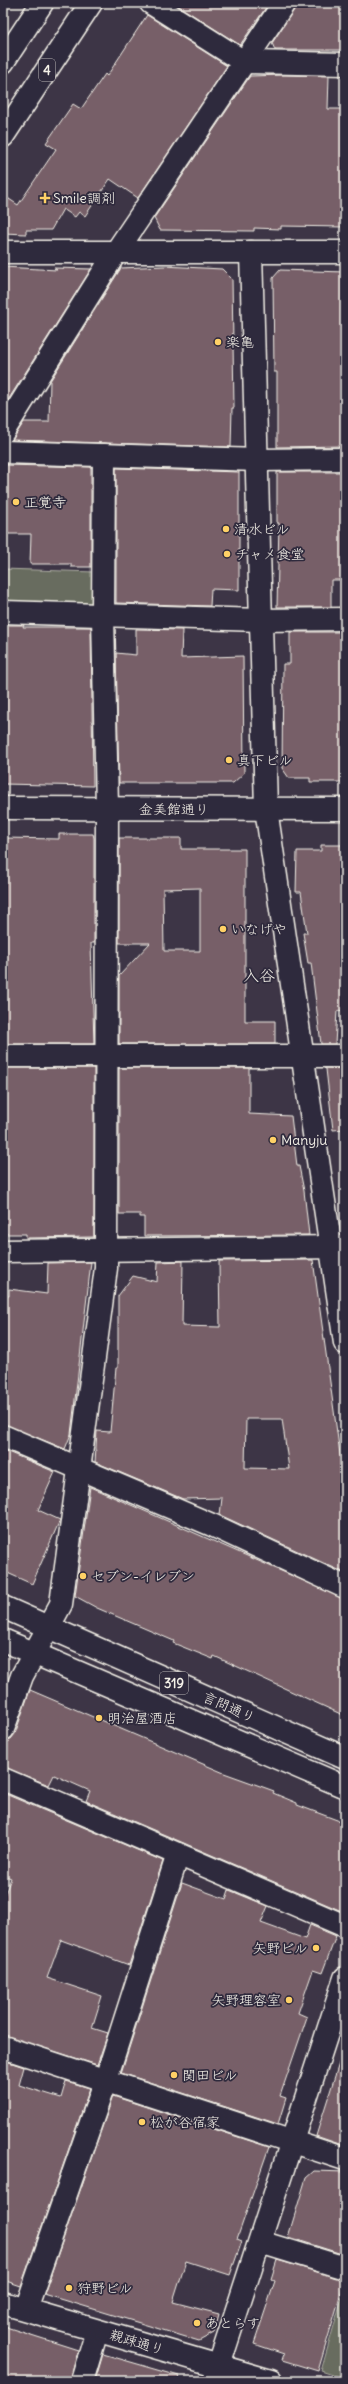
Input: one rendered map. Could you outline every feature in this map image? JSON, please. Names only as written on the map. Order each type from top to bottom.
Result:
[{"type":"main road","points":[[3,62],[42,3]]},
{"type":"main road","name":"4","points":[[3,136],[91,3]]},
{"type":"main road","points":[[152,3],[244,62],[345,64]]},
{"type":"main road","points":[[3,432],[116,252],[284,3]]},
{"type":"main road","points":[[3,252],[345,252]]},
{"type":"main road","points":[[251,252],[258,460],[260,620],[266,809],[303,1056],[338,1247],[345,1343]]},
{"type":"main road","points":[[3,452],[258,460],[345,459]]},
{"type":"main road","points":[[3,1730],[22,1676],[60,1604],[80,1468],[106,1268],[107,808],[103,615],[104,455]]},
{"type":"main road","points":[[3,612],[260,620],[345,619]]},
{"type":"main road","name":"金美館通り","points":[[3,808],[345,809]]},
{"type":"main road","points":[[3,1056],[345,1056]]},
{"type":"main road","points":[[3,1251],[338,1247]]},
{"type":"main road","points":[[3,1436],[212,1525],[345,1587]]},
{"type":"main road","name":"言問通り","points":[[3,1607],[345,1758]]},
{"type":"main road","name":"言問通り","points":[[3,1640],[345,1787]]},
{"type":"main road","points":[[3,1779],[345,1926]]},
{"type":"main road","points":[[26,2309],[105,2082],[178,1854]]},
{"type":"main road","points":[[217,2374],[345,1978]]},
{"type":"main road","points":[[3,2047],[105,2082],[293,2141],[345,2159]]},
{"type":"main road","points":[[260,2242],[345,2268]]},
{"type":"main road","name":"親疎通り","points":[[3,2303],[97,2330],[217,2374],[270,2381]]},
{"type":"main road","points":[[82,2381],[97,2330]]},
{"type":"green space","points":[[3,569],[94,572],[93,605],[3,601]]},
{"type":"green space","points":[[345,2287],[345,2379],[321,2371]]},
{"type":"building","points":[[174,3],[269,3],[240,45]]},
{"type":"building","points":[[296,3],[344,3],[345,50],[275,50],[272,43],[294,10]]},
{"type":"building","points":[[147,15],[227,66],[138,198],[110,179],[85,216],[79,212],[75,217],[63,209],[51,230],[26,230],[26,234],[3,233],[3,195],[18,205],[56,149],[46,143],[73,104],[81,109],[105,74],[107,76]]},
{"type":"building","points":[[250,76],[329,76],[328,109],[345,109],[345,227],[281,226],[281,229],[254,228],[254,231],[160,230],[154,218]]},
{"type":"building","points":[[164,266],[222,269],[232,279],[234,408],[232,408],[231,447],[12,440],[24,422],[49,422],[50,381],[121,268]]},
{"type":"building","points":[[3,267],[57,270],[54,268],[91,269],[3,408]]},
{"type":"building","points":[[280,270],[345,272],[345,446],[277,447],[277,372],[274,372],[273,278]]},
{"type":"building","points":[[3,465],[91,467],[91,567],[71,567],[71,564],[30,564],[31,534],[4,534]]},
{"type":"building","points":[[116,468],[239,472],[239,590],[211,589],[210,606],[116,603]]},
{"type":"building","points":[[277,472],[345,472],[345,580],[331,580],[331,607],[277,607],[279,523],[277,523]]},
{"type":"building","points":[[3,625],[24,625],[23,627],[91,627],[93,786],[3,784],[3,718],[6,718],[6,649],[3,649]]},
{"type":"building","points":[[136,629],[182,630],[181,658],[243,656],[244,773],[233,783],[119,783],[116,653],[136,655]]},
{"type":"building","points":[[290,632],[345,632],[345,782],[310,782],[310,778],[289,778],[282,768],[283,664],[290,664]]},
{"type":"building","points":[[59,834],[93,834],[94,838],[94,943],[91,943],[94,1044],[3,1044],[5,862],[3,862],[3,838],[59,839]]},
{"type":"building","points":[[119,838],[181,838],[181,849],[245,849],[245,1021],[275,1021],[275,1044],[119,1044],[119,976],[150,943],[119,943]],"holes":[[[200,888],[200,951],[164,951],[163,889]]]},
{"type":"building","points":[[321,845],[345,845],[345,1010],[337,1011],[335,1044],[321,1044],[311,963],[308,963],[303,933],[307,933],[301,892],[296,892],[297,851],[321,851]]},
{"type":"building","points":[[3,1068],[94,1068],[94,1237],[26,1238],[26,1234],[3,1234]]},
{"type":"building","points":[[119,1068],[249,1068],[249,1114],[291,1116],[297,1166],[299,1166],[304,1191],[309,1235],[144,1236],[144,1217],[140,1217],[140,1214],[119,1214]]},
{"type":"building","points":[[324,1068],[345,1069],[345,1129],[333,1130],[326,1069]]},
{"type":"building","points":[[313,1260],[345,1490],[345,1573],[220,1515],[222,1498],[183,1499],[95,1462],[97,1431],[110,1432],[116,1368],[118,1368],[118,1296],[133,1276],[157,1282],[158,1262],[183,1261],[182,1326],[220,1327],[219,1261]],"holes":[[[246,1419],[282,1419],[289,1469],[245,1468]]]},
{"type":"building","points":[[91,1262],[71,1434],[65,1449],[3,1424],[6,1391],[3,1390],[3,1296],[9,1296],[9,1289],[47,1294],[48,1263]]},
{"type":"building","points":[[3,1450],[55,1472],[38,1510],[60,1520],[32,1584],[3,1571]]},
{"type":"building","points":[[90,1487],[345,1599],[345,1716],[214,1656],[213,1659],[173,1643],[174,1641],[97,1608],[75,1596]]},
{"type":"building","points":[[3,1678],[7,1680],[3,1692]]},
{"type":"building","points":[[30,1690],[224,1773],[274,1791],[273,1793],[297,1803],[297,1805],[345,1823],[344,1912],[86,1801],[90,1791],[54,1775],[49,1785],[3,1767],[3,1741],[11,1739],[15,1734]]},
{"type":"building","points":[[3,1793],[163,1861],[129,1965],[61,1940],[47,1978],[102,1996],[92,2028],[108,2033],[97,2065],[3,2035],[3,1899],[11,1878],[3,1875]]},
{"type":"building","points":[[182,1883],[226,1899],[229,1890],[268,1906],[261,1923],[305,1939],[310,1925],[336,1936],[322,1973],[313,1970],[298,2013],[307,2017],[280,2096],[286,2098],[278,2124],[121,2073]]},
{"type":"building","points":[[341,2057],[345,2058],[345,2146],[316,2136]]},
{"type":"building","points":[[3,2060],[24,2067],[19,2085],[61,2098],[66,2081],[90,2088],[21,2286],[3,2280]]},
{"type":"building","points":[[113,2096],[269,2147],[237,2239],[242,2241],[230,2275],[186,2261],[173,2302],[219,2314],[214,2333],[199,2341],[44,2294]]},
{"type":"building","points":[[314,2171],[345,2172],[345,2255],[288,2237],[306,2178]]},
{"type":"building","points":[[277,2260],[345,2280],[318,2371],[282,2360],[284,2354],[254,2344],[275,2281],[271,2279]]},
{"type":"building","points":[[3,2326],[78,2350],[70,2381],[3,2381]]},
{"type":"building","points":[[103,2354],[179,2376],[178,2381],[95,2381]]},
{"type":"place","name":"Smile調剤","points":[[45,198]]},
{"type":"place","name":"楽亀","points":[[218,342]]},
{"type":"place","name":"正覚寺","points":[[16,502]]},
{"type":"place","name":"清水ビル","points":[[226,529]]},
{"type":"place","name":"チャメ食堂","points":[[227,554]]},
{"type":"place","name":"真下ビル","points":[[229,760]]},
{"type":"place","name":"いなげや","points":[[223,929]]},
{"type":"place","name":"Manyju","points":[[273,1140]]},
{"type":"place","name":"セブン-イレブン","points":[[83,1576]]},
{"type":"place","name":"明治屋酒店","points":[[99,1718]]},
{"type":"place","name":"矢野ビル","points":[[316,1948]]},
{"type":"place","name":"矢野理容室","points":[[289,2000]]},
{"type":"place","name":"関田ビル","points":[[174,2075]]},
{"type":"place","name":"松が谷宿家","points":[[142,2122]]},
{"type":"place","name":"狩野ビル","points":[[69,2288]]},
{"type":"place","name":"あとらす","points":[[197,2323]]},
{"type":"district","name":"入谷","points":[[259,975]]}]
